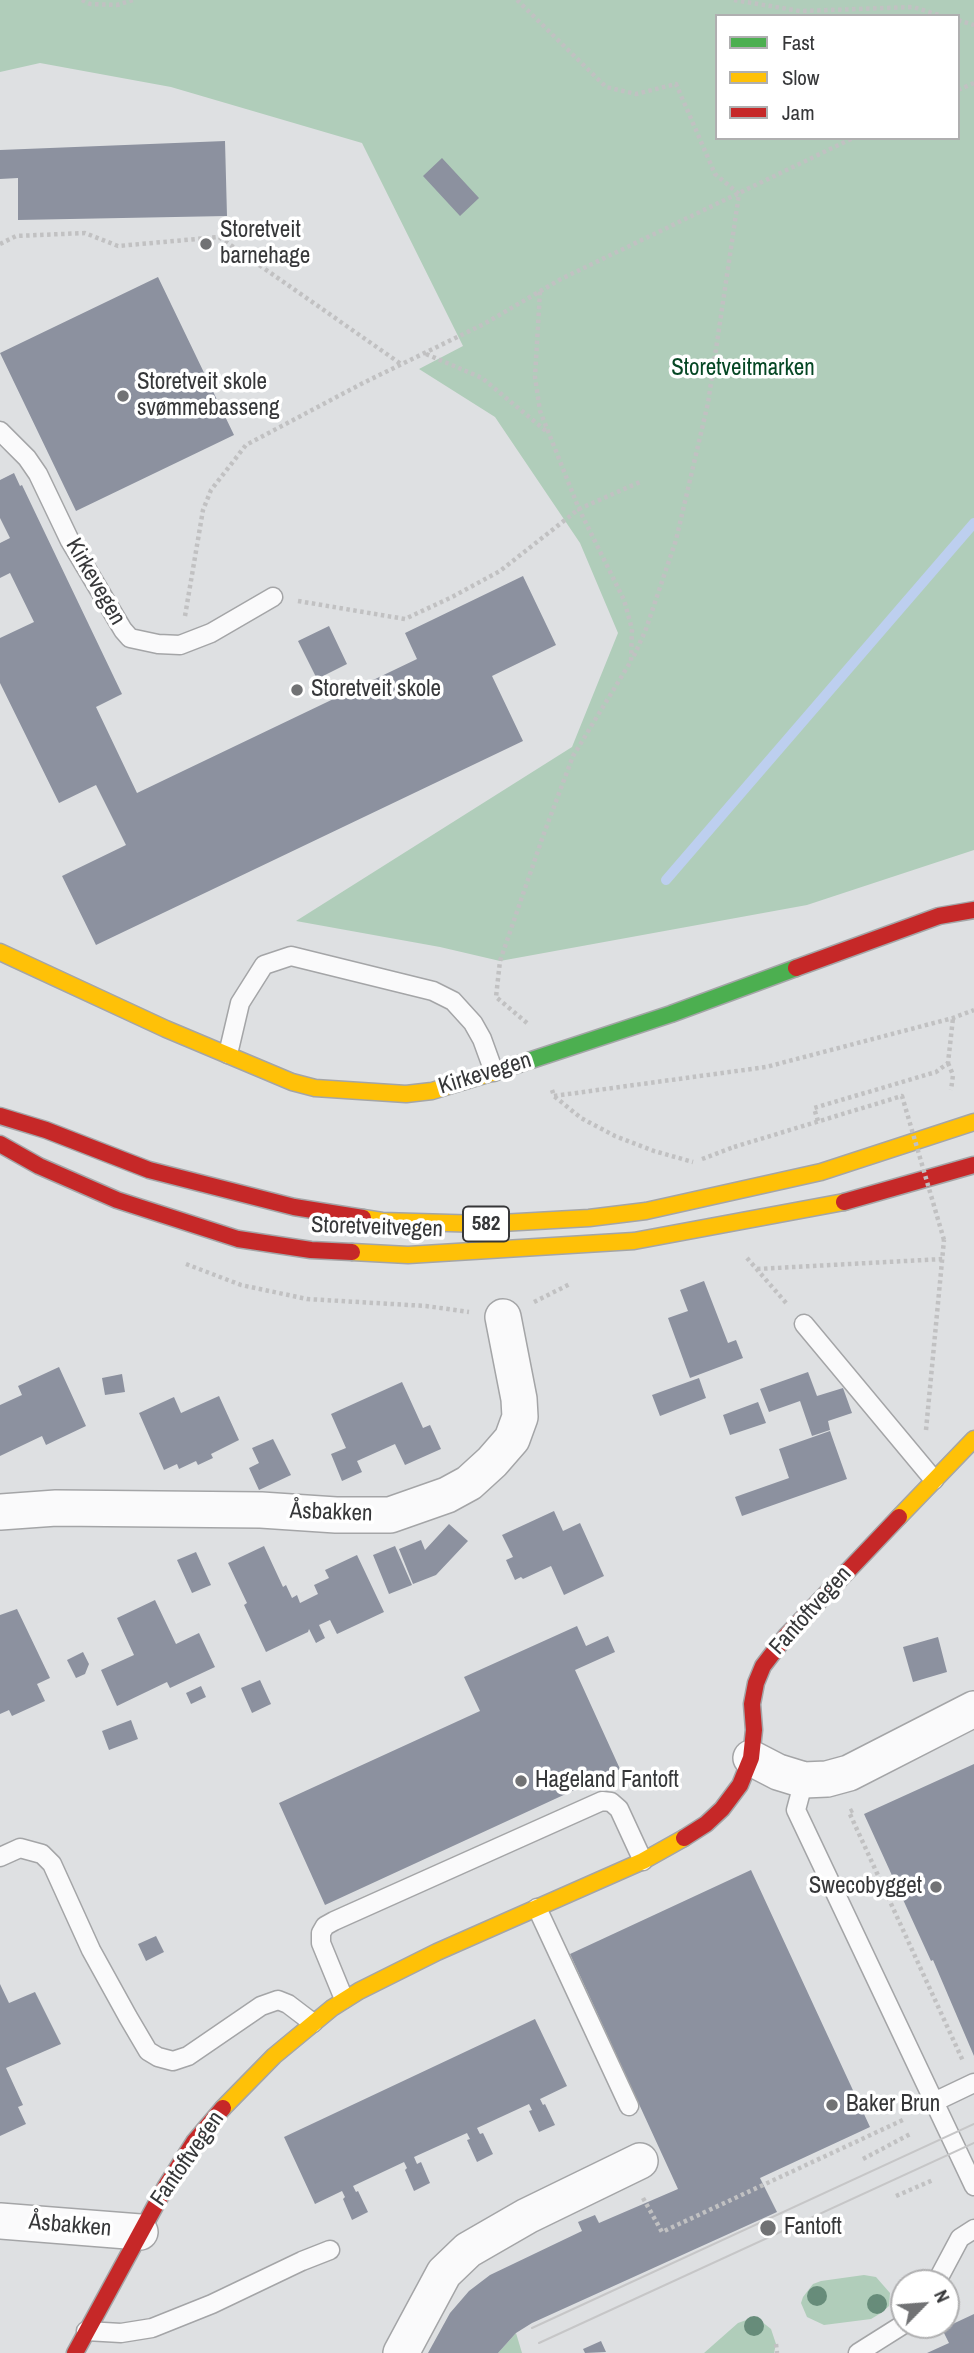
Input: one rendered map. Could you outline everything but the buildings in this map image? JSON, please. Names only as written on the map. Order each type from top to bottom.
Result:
[{"type":"street","name":"Kirkevegen","points":[[0,952],[166,1029],[292,1082],[315,1088],[407,1094],[432,1091],[494,1072],[671,1014],[939,916],[974,910]]},
{"type":"street","name":"Storetveitvegen","points":[[0,1116],[46,1129],[149,1170],[294,1208],[382,1221],[483,1224],[612,1215],[711,1198],[821,1172],[974,1122]]},
{"type":"street","name":"Storetveitvegen","points":[[0,1144],[39,1166],[117,1200],[239,1239],[311,1250],[408,1255],[634,1241],[832,1205],[974,1165]]},
{"type":"street","points":[[946,1175],[974,1172]]},
{"type":"street","name":"Åsbakken","points":[[0,1513],[57,1508],[390,1514],[438,1499],[469,1483],[512,1439],[520,1416],[519,1399],[502,1317]]},
{"type":"street","name":"Fantoftvegen","points":[[75,2353],[140,2232],[194,2142],[230,2099],[313,2023],[344,1999],[438,1952],[643,1861],[706,1824],[722,1809],[740,1785],[751,1758],[754,1730],[752,1704],[763,1666],[786,1636],[974,1439]]},
{"type":"street","points":[[751,1758],[778,1772],[804,1780],[827,1779],[849,1773],[974,1709]]},
{"type":"street","points":[[401,2353],[444,2273],[468,2250],[527,2216],[633,2164]]},
{"type":"street","name":"Åsbakken","points":[[0,2221],[140,2232]]},
{"type":"lane","name":"Kirkevegen","points":[[0,431],[27,458],[38,474],[70,541],[130,638],[180,645],[212,633],[273,597]]},
{"type":"lane","points":[[229,1054],[240,1003],[264,965],[291,956],[433,991],[453,1001],[473,1023],[494,1072]]},
{"type":"lane","points":[[804,1324],[934,1479]]},
{"type":"lane","points":[[804,1780],[796,1810],[974,2186]]},
{"type":"lane","points":[[344,1999],[321,1942],[321,1933],[325,1926],[334,1921],[602,1801],[611,1802],[619,1809],[643,1861]]},
{"type":"lane","points":[[0,1857],[20,1848],[42,1854],[52,1864],[91,1950],[148,2051],[158,2057],[173,2061],[188,2056],[261,2006],[278,2000],[288,2004],[313,2023]]},
{"type":"lane","points":[[537,1908],[629,2106]]},
{"type":"lane","points":[[934,2102],[974,2084]]},
{"type":"lane","points":[[943,2269],[960,2238],[974,2229]]},
{"type":"lane","points":[[86,2331],[121,2333],[152,2328],[201,2309],[330,2250]]},
{"type":"lane","points":[[858,2353],[890,2333]]},
{"type":"path","points":[[82,0],[90,4],[117,5],[134,0]]},
{"type":"path","points":[[517,0],[606,87],[636,94],[676,84],[715,174],[739,194]]},
{"type":"path","points":[[734,0],[800,11],[912,7],[935,14]]},
{"type":"path","points":[[180,645],[202,510],[211,490],[246,444],[484,324],[588,266],[849,140]]},
{"type":"path","points":[[739,194],[708,403],[676,540],[646,629],[631,661],[573,756],[542,836],[500,961],[496,997],[531,1028],[554,1096],[581,1118],[615,1136],[694,1162],[734,1147],[902,1096],[944,1240],[928,1427],[911,1451]]},
{"type":"path","points":[[0,244],[16,236],[85,233],[118,246],[219,237],[402,365]]},
{"type":"path","points":[[540,291],[535,377],[540,411],[579,509],[624,600],[632,629],[631,661]]},
{"type":"path","points":[[425,354],[482,378],[549,434]]},
{"type":"path","points":[[273,597],[405,618],[500,571],[579,509],[640,482]]},
{"type":"path","points":[[554,1096],[766,1067],[953,1018],[974,1010]]},
{"type":"path","points":[[949,1099],[953,1075],[948,1063],[953,1018]]},
{"type":"path","points":[[818,1121],[814,1108],[936,1072],[948,1063]]},
{"type":"path","points":[[741,1250],[804,1324]]},
{"type":"path","points":[[757,1269],[943,1259]]},
{"type":"path","points":[[849,1773],[865,1804],[849,1812],[974,2084]]},
{"type":"path","points":[[633,2164],[662,2232],[905,2119]]},
{"type":"path","points":[[863,2159],[912,2133]]},
{"type":"path","points":[[896,2196],[933,2180]]},
{"type":"path","points":[[776,2344],[777,2353]]},
{"type":"green space","name":"Storetveitmarken","points":[[0,0],[974,0],[974,850],[807,905],[500,961],[440,947],[296,921],[572,747],[618,633],[580,543],[495,417],[419,369],[463,346],[362,143],[171,87],[40,63],[0,72]]},
{"type":"green space","points":[[864,2275],[876,2277],[890,2293],[889,2306],[871,2319],[824,2325],[807,2317],[801,2303],[813,2284]]},
{"type":"green space","points":[[749,2319],[761,2321],[771,2329],[776,2344],[774,2353],[704,2353],[738,2323]]},
{"type":"green space","points":[[516,2333],[522,2353],[498,2353]]},
{"type":"waterway","points":[[666,880],[974,523]]},
{"type":"tram line","points":[[532,2328],[974,2124]]},
{"type":"tram line","points":[[539,2343],[974,2143]]},
{"type":"traffic: fast","points":[[498,1071],[671,1014],[796,968]]},
{"type":"traffic: slow","points":[[0,952],[166,1029],[292,1082],[315,1088],[406,1094],[432,1091],[498,1071]]},
{"type":"traffic: slow","points":[[363,1218],[483,1224],[589,1218],[646,1211],[821,1172],[974,1122]]},
{"type":"traffic: slow","points":[[352,1252],[408,1255],[634,1241],[844,1202]]},
{"type":"traffic: slow","points":[[899,1517],[974,1439]]},
{"type":"traffic: slow","points":[[223,2108],[274,2056],[332,2008],[359,1991],[437,1952],[643,1861],[684,1838]]},
{"type":"traffic: jam","points":[[796,968],[939,916],[974,910]]},
{"type":"traffic: jam","points":[[0,1116],[46,1130],[149,1170],[294,1207],[363,1218]]},
{"type":"traffic: jam","points":[[0,1144],[39,1166],[117,1200],[238,1239],[311,1250],[352,1252]]},
{"type":"traffic: jam","points":[[844,1202],[974,1165]]},
{"type":"traffic: jam","points":[[684,1838],[706,1824],[722,1809],[740,1785],[751,1758],[754,1730],[752,1704],[763,1666],[786,1636],[899,1517]]},
{"type":"traffic: jam","points":[[75,2353],[166,2186],[194,2142],[223,2108]]},
{"type":"place","name":"Storetveit barnehage","points":[[206,244]]},
{"type":"place","name":"Storetveit skole svømmebasseng","points":[[123,396]]},
{"type":"place","name":"Storetveit skole","points":[[297,690]]},
{"type":"place","name":"Hageland Fantoft","points":[[521,1781]]},
{"type":"place","name":"Swecobygget","points":[[936,1887]]},
{"type":"place","name":"Baker Brun","points":[[832,2105]]},
{"type":"place","name":"Fantoft","points":[[768,2228]]}]
